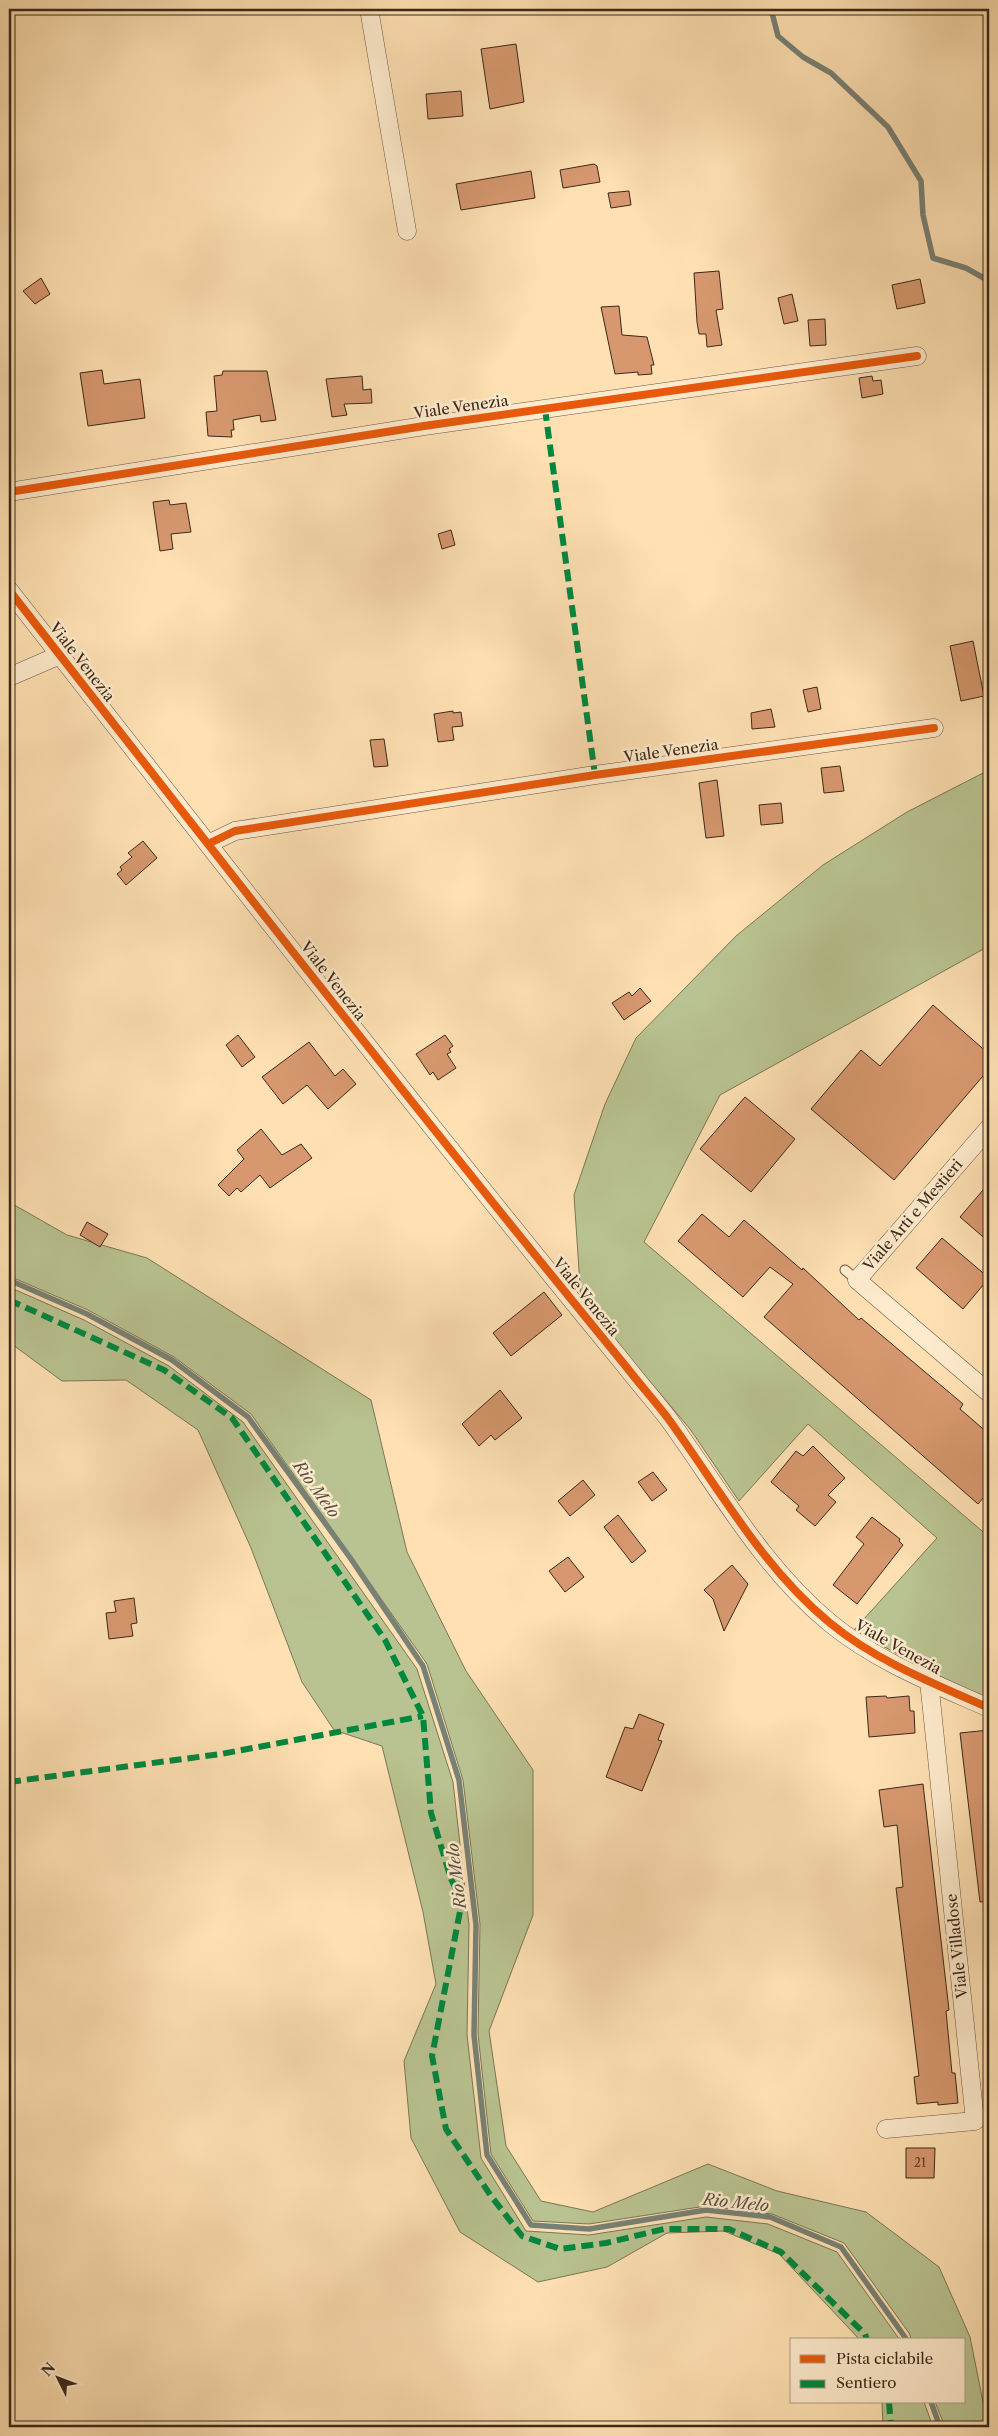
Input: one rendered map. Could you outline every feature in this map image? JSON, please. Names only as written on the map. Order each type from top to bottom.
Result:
[{"type":"street","points":[[369,9],[407,231]]},
{"type":"street","name":"Viale Venezia","points":[[9,492],[424,426],[917,356]]},
{"type":"street","name":"Viale Venezia","points":[[9,590],[496,1208],[666,1416],[758,1550],[794,1591],[831,1624],[862,1646],[930,1681],[989,1708]]},
{"type":"street","name":"Viale Venezia","points":[[9,676],[60,656]]},
{"type":"street","name":"Viale Venezia","points":[[208,844],[235,831],[595,775],[934,728]]},
{"type":"street","name":"Viale Arti e Mestieri","points":[[987,1386],[851,1275],[989,1128]]},
{"type":"street","name":"Viale Villadose","points":[[886,2128],[975,2121],[930,1681]]},
{"type":"green space","points":[[989,770],[989,946],[720,1095],[644,1242],[989,1537],[989,1700],[957,1687],[854,1630],[937,1538],[808,1424],[739,1501],[690,1429],[581,1300],[574,1195],[605,1104],[636,1038],[736,936],[823,865],[907,812]]},
{"type":"green space","points":[[9,1202],[67,1235],[147,1258],[371,1400],[407,1552],[466,1671],[533,1770],[533,1915],[489,2031],[506,2146],[541,2201],[593,2212],[708,2164],[777,2191],[866,2212],[939,2267],[970,2337],[988,2427],[945,2427],[936,2404],[966,2404],[966,2338],[911,2338],[844,2243],[772,2214],[706,2206],[589,2224],[533,2221],[491,2154],[478,2034],[480,1924],[463,1780],[427,1664],[251,1414],[174,1357],[88,1310],[9,1276]]},
{"type":"green space","points":[[9,1287],[84,1320],[169,1366],[243,1422],[417,1669],[453,1782],[469,1925],[467,2035],[481,2158],[526,2231],[589,2235],[706,2217],[768,2224],[837,2252],[899,2338],[858,2338],[779,2254],[724,2231],[667,2233],[607,2267],[538,2282],[460,2232],[411,2138],[404,2061],[436,1984],[423,1912],[382,1746],[334,1730],[302,1682],[251,1548],[198,1430],[126,1380],[62,1381],[9,1342]]},
{"type":"green space","points":[[882,2404],[925,2404],[933,2427],[883,2427]]},
{"type":"building","points":[[516,44],[524,102],[490,109],[481,49]]},
{"type":"building","points":[[461,91],[463,116],[428,119],[426,94]]},
{"type":"building","points":[[594,164],[597,166],[600,182],[563,188],[560,170]]},
{"type":"building","points":[[531,171],[535,198],[461,210],[456,184]]},
{"type":"building","points":[[629,191],[631,205],[611,208],[608,193]]},
{"type":"building","points":[[719,271],[723,309],[716,310],[722,345],[707,347],[706,334],[699,334],[694,273]]},
{"type":"building","points":[[41,278],[50,294],[35,304],[23,291]]},
{"type":"building","points":[[920,279],[925,303],[897,309],[892,285]]},
{"type":"building","points":[[792,294],[798,321],[784,324],[778,298]]},
{"type":"building","points":[[619,306],[622,335],[647,337],[654,365],[651,365],[652,374],[638,375],[638,372],[615,374],[601,307]]},
{"type":"building","points":[[825,319],[826,345],[810,346],[808,320]]},
{"type":"building","points":[[102,370],[104,384],[140,379],[145,418],[88,426],[80,373]]},
{"type":"building","points":[[223,371],[267,371],[276,420],[261,422],[260,415],[233,420],[234,430],[231,430],[232,437],[208,436],[206,412],[217,411],[214,376],[222,375]]},
{"type":"building","points":[[362,376],[363,390],[371,389],[372,403],[344,404],[347,415],[332,417],[326,379]]},
{"type":"building","points":[[872,376],[873,381],[881,380],[883,394],[862,398],[859,378]]},
{"type":"building","points":[[169,500],[170,505],[186,503],[191,532],[171,534],[173,549],[160,551],[153,502]]},
{"type":"building","points":[[451,530],[455,545],[442,549],[438,534]]},
{"type":"building","points":[[973,641],[984,696],[961,701],[950,646]]},
{"type":"building","points":[[817,687],[821,709],[808,712],[803,690]]},
{"type":"building","points":[[771,709],[775,727],[752,729],[751,713]]},
{"type":"building","points":[[453,711],[453,713],[461,712],[463,726],[452,727],[454,740],[438,742],[434,714]]},
{"type":"building","points":[[384,739],[388,766],[374,767],[370,740]]},
{"type":"building","points":[[840,766],[844,791],[824,793],[821,768]]},
{"type":"building","points":[[717,780],[724,836],[706,838],[699,783]]},
{"type":"building","points":[[781,803],[783,823],[761,825],[759,805]]},
{"type":"building","points":[[143,841],[157,858],[126,885],[117,874],[122,870],[120,867],[132,857],[128,853]]},
{"type":"building","points":[[640,988],[651,1001],[624,1020],[612,1003],[629,992],[632,996]]},
{"type":"building","points":[[933,1005],[989,1054],[989,1069],[894,1180],[811,1109],[861,1050],[880,1066]]},
{"type":"building","points":[[238,1035],[255,1057],[242,1067],[226,1045]]},
{"type":"building","points":[[445,1035],[453,1046],[449,1049],[451,1052],[447,1054],[456,1068],[438,1080],[433,1072],[430,1075],[416,1054]]},
{"type":"building","points":[[309,1042],[335,1076],[343,1069],[356,1084],[328,1109],[307,1085],[283,1104],[262,1077]]},
{"type":"building","points":[[745,1097],[795,1139],[751,1192],[700,1149]]},
{"type":"building","points":[[261,1129],[282,1155],[301,1144],[312,1158],[270,1188],[260,1175],[241,1192],[237,1188],[229,1196],[218,1185],[244,1159],[237,1150]]},
{"type":"building","points":[[989,1183],[989,1242],[960,1217]]},
{"type":"building","points":[[702,1214],[729,1237],[744,1220],[802,1270],[803,1268],[859,1320],[861,1318],[963,1404],[960,1409],[989,1434],[989,1491],[978,1504],[764,1317],[793,1284],[770,1267],[743,1297],[678,1241]]},
{"type":"building","points":[[87,1222],[108,1234],[100,1247],[80,1235]]},
{"type":"building","points":[[942,1238],[989,1278],[963,1309],[916,1268]]},
{"type":"building","points":[[544,1292],[562,1315],[511,1356],[493,1333]]},
{"type":"building","points":[[500,1390],[522,1418],[495,1440],[491,1435],[479,1446],[462,1424]]},
{"type":"building","points":[[813,1446],[845,1478],[828,1495],[836,1502],[815,1526],[796,1510],[799,1506],[771,1482],[796,1451],[803,1456]]},
{"type":"building","points":[[653,1472],[667,1490],[652,1501],[638,1482]]},
{"type":"building","points":[[583,1480],[595,1495],[570,1516],[558,1501]]},
{"type":"building","points":[[618,1515],[646,1551],[632,1563],[604,1527]]},
{"type":"building","points":[[872,1517],[900,1539],[899,1541],[903,1545],[857,1604],[833,1585],[864,1544],[856,1537]]},
{"type":"building","points":[[568,1557],[584,1577],[565,1592],[549,1571]]},
{"type":"building","points":[[732,1565],[748,1584],[724,1631],[713,1599],[704,1590]]},
{"type":"building","points":[[134,1598],[137,1623],[131,1624],[133,1636],[109,1639],[106,1613],[116,1612],[114,1601]]},
{"type":"building","points":[[886,1696],[887,1698],[909,1696],[910,1711],[914,1711],[915,1733],[869,1737],[866,1697]]},
{"type":"building","points":[[639,1714],[664,1724],[658,1740],[662,1741],[642,1791],[606,1777],[625,1727],[633,1729]]},
{"type":"building","points":[[989,1730],[989,1901],[980,1902],[960,1733]]},
{"type":"building","points":[[923,1784],[949,2010],[946,2011],[952,2073],[955,2073],[958,2103],[938,2105],[938,2102],[917,2104],[914,2077],[919,2076],[896,1888],[903,1887],[897,1825],[884,1827],[879,1790]]},
{"type":"building","points":[[906,2148],[935,2148],[934,2178],[906,2178]]},
{"type":"waterway","points":[[771,9],[778,36],[803,57],[831,73],[888,127],[921,181],[923,215],[933,258],[966,268],[989,281]]},
{"type":"waterway","name":"Rio Melo","points":[[9,1280],[87,1314],[172,1360],[248,1417],[351,1559],[423,1666],[459,1780],[476,1925],[474,2035],[487,2155],[531,2225],[589,2229],[706,2210],[770,2217],[841,2247],[906,2338]]},
{"type":"waterway","name":"Rio Melo","points":[[932,2404],[940,2427]]},
{"type":"marked path","points":[[545,409],[595,775]]},
{"type":"marked path","points":[[9,1300],[164,1370],[232,1418],[385,1640],[423,1716],[431,1813],[451,1879],[462,1901],[432,2056],[446,2129],[491,2196],[522,2236],[560,2249],[606,2243],[664,2229],[729,2229],[781,2252],[865,2334],[866,2338]]},
{"type":"marked path","points":[[9,1782],[221,1754],[423,1716]]},
{"type":"marked path","points":[[889,2404],[891,2427]]},
{"type":"cycle path","points":[[9,492],[424,426],[917,356]]},
{"type":"cycle path","points":[[9,590],[391,1076],[667,1417],[742,1525],[783,1577],[805,1601],[848,1637],[906,1671],[989,1708]]},
{"type":"cycle path","points":[[208,844],[235,831],[595,775],[934,728]]}]
